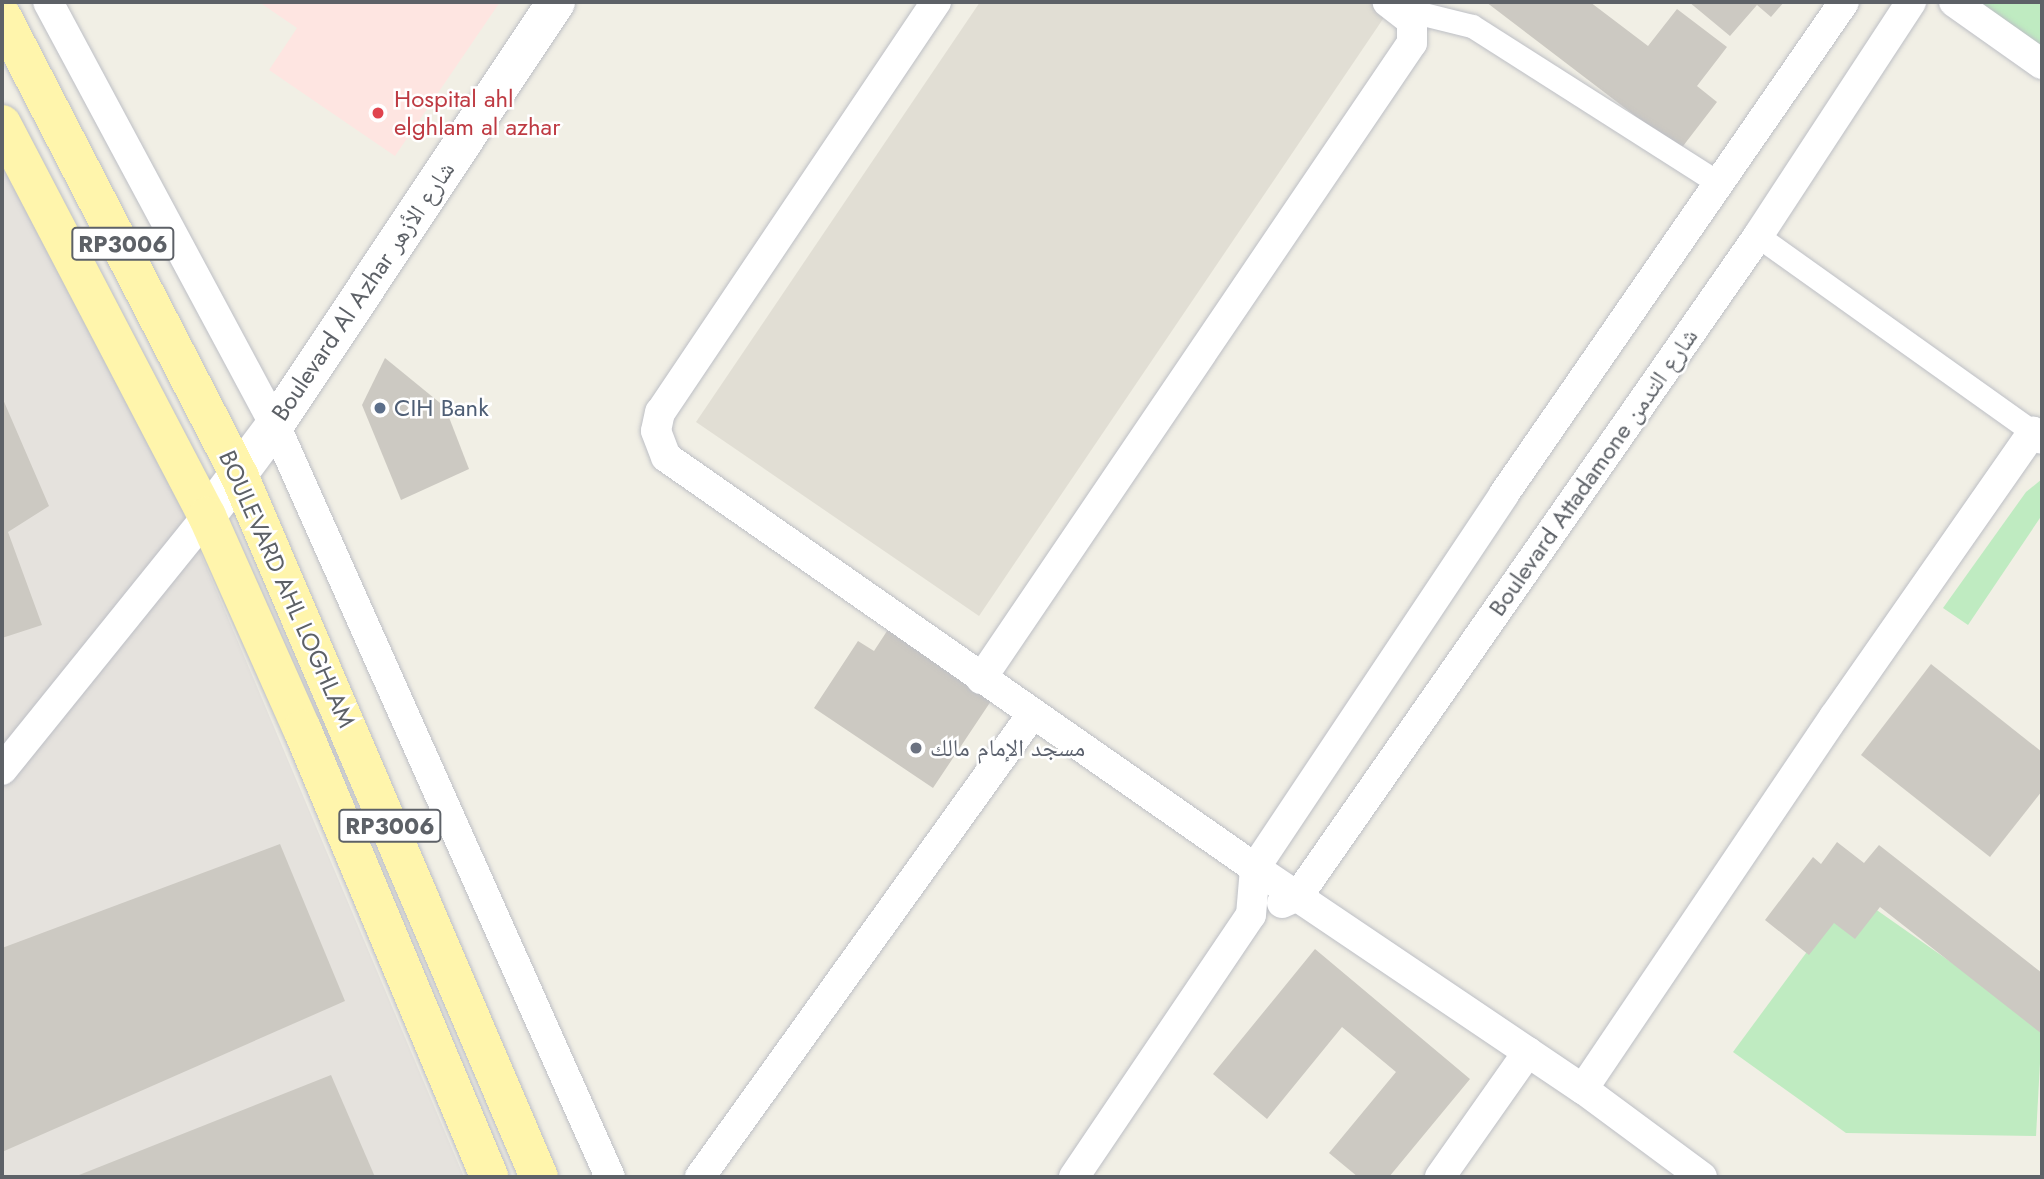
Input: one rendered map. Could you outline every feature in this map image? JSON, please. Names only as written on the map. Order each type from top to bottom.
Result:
[{"type":"main road","name":"Boulevard Al Azhar شارع الأزهر","points":[[207,516],[275,425],[556,2]]},
{"type":"main road","name":"BOULEVARD AHL LOGHLAM","points":[[2,16],[239,475],[539,1177]]},
{"type":"main road","name":"BOULEVARD AHL LOGHLAM","points":[[2,124],[207,516],[302,729],[489,1177]]},
{"type":"street","points":[[48,2],[275,425],[610,1177]]},
{"type":"street","points":[[936,2],[670,397],[656,430],[666,457],[1255,868],[1583,1089],[1702,1177]]},
{"type":"street","points":[[1074,1177],[1251,915],[1255,868],[1718,183],[1844,2]]},
{"type":"street","name":"Boulevard Attadamone شارع التدمن","points":[[1298,897],[1758,236],[1911,2]]},
{"type":"street","points":[[1954,2],[2042,64]]},
{"type":"street","points":[[981,679],[1412,43],[1412,21],[1391,5]]},
{"type":"street","points":[[1391,5],[1472,26],[1718,183]]},
{"type":"street","points":[[1583,1089],[1834,717],[2037,436],[1758,236]]},
{"type":"street","points":[[2,770],[207,516]]},
{"type":"street","points":[[700,1177],[1033,713]]},
{"type":"street","points":[[1251,915],[1298,897]]},
{"type":"street","points":[[1440,1177],[1528,1052]]},
{"type":"shaded area","name":"Hospital ahl elghlam al azhar","points":[[259,2],[500,2],[395,156],[269,70],[297,28]]},
{"type":"shaded area","points":[[980,2],[1371,2],[1387,13],[979,616],[696,422]]},
{"type":"shaded area","points":[[2,165],[133,393],[464,1177],[2,1177]]},
{"type":"green space","points":[[1955,2],[2042,2],[2042,61]]},
{"type":"green space","points":[[2042,479],[2042,515],[1968,625],[1943,608],[2026,492]]},
{"type":"green space","points":[[1851,892],[2042,1026],[2036,1136],[1846,1133],[1733,1052]]},
{"type":"building","points":[[1486,2],[1590,2],[1648,46],[1677,9],[1727,47],[1697,86],[1717,102],[1680,150]]},
{"type":"building","points":[[1689,2],[1784,2],[1771,17],[1757,5],[1730,36]]},
{"type":"building","points":[[385,358],[445,407],[469,469],[401,500],[362,405]]},
{"type":"building","points":[[2,397],[49,506],[8,532],[42,625],[2,638]]},
{"type":"building","name":"مسجد الإمام مالك","points":[[889,628],[993,698],[933,788],[814,708],[858,641],[874,651]]},
{"type":"building","points":[[1931,664],[2042,752],[2042,791],[1990,857],[1861,755]]},
{"type":"building","points":[[1837,842],[1864,863],[1879,845],[2042,973],[2042,1034],[1880,907],[1855,939],[1834,923],[1809,955],[1765,920],[1813,857],[1821,864]]},
{"type":"building","points":[[280,844],[345,1001],[2,1152],[2,948]]},
{"type":"building","points":[[1315,949],[1470,1079],[1389,1177],[1358,1177],[1329,1153],[1396,1072],[1342,1027],[1267,1119],[1213,1074]]},
{"type":"building","points":[[331,1075],[375,1177],[74,1177]]},
{"type":"place","name":"Hospital ahl elghlam al azhar","points":[[378,113]]},
{"type":"place","name":"CIH Bank","points":[[380,408]]},
{"type":"place","name":"مسجد الإمام مالك","points":[[916,748]]}]
